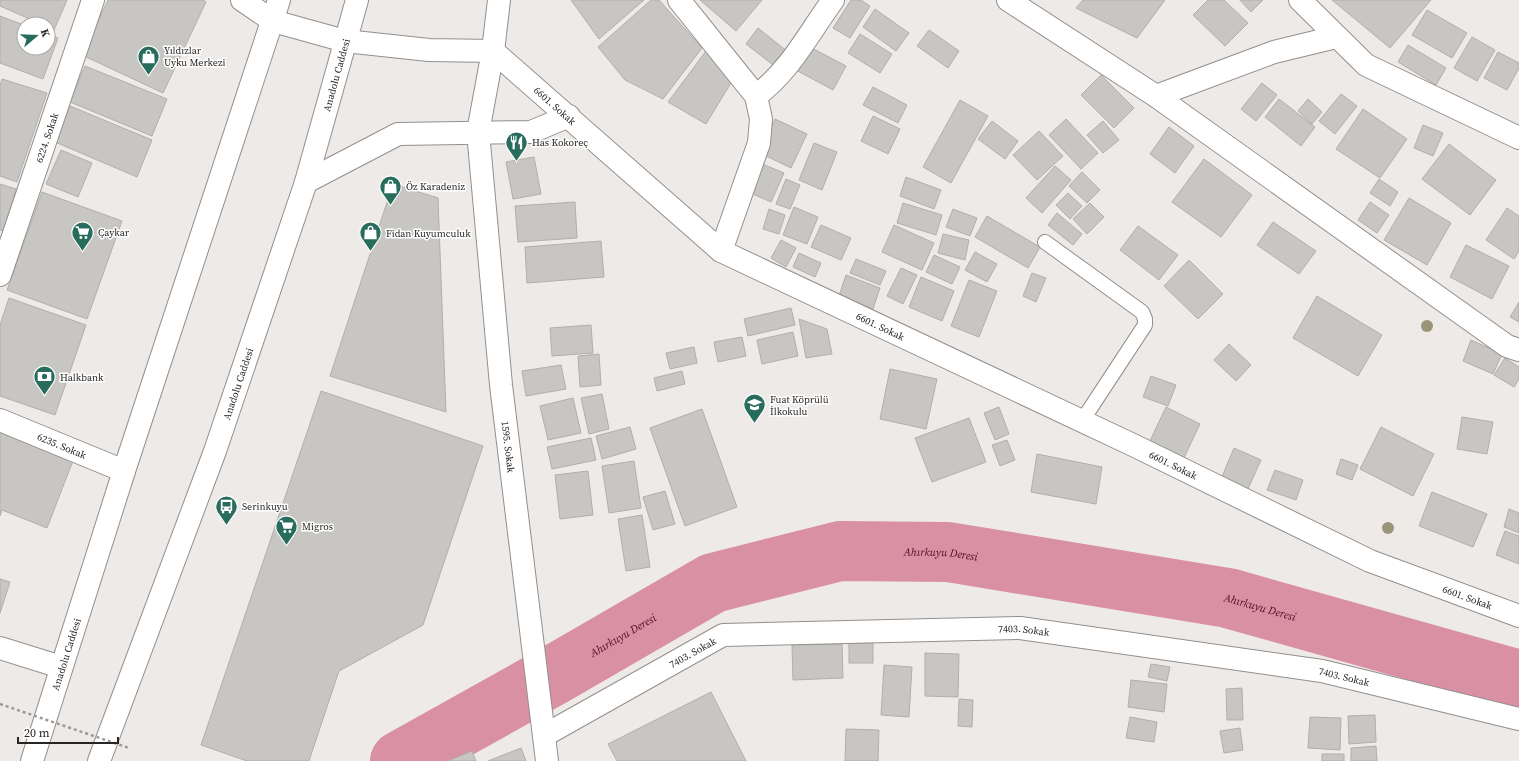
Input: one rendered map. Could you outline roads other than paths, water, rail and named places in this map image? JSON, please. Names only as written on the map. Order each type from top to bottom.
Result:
[{"type":"main road","name":"6224. Sokak","points":[[0,275],[93,0]]},
{"type":"main road","points":[[242,0],[273,21],[345,41],[429,50],[493,51]]},
{"type":"main road","name":"Anadolu Caddesi","points":[[32,761],[124,471],[279,0]]},
{"type":"main road","name":"Anadolu Caddesi","points":[[99,761],[215,451],[306,182],[357,0]]},
{"type":"main road","name":"1595. Sokak","points":[[499,0],[493,51],[478,132],[501,385],[530,622],[545,730],[547,761]]},
{"type":"main road","points":[[679,0],[756,96],[761,119],[760,143],[721,251]]},
{"type":"main road","points":[[756,96],[777,78],[788,66],[833,0]]},
{"type":"main road","points":[[1008,0],[1156,96],[1507,346],[1519,350]]},
{"type":"main road","points":[[1300,0],[1366,65],[1519,138]]},
{"type":"main road","points":[[1156,96],[1274,52],[1336,37]]},
{"type":"main road","name":"6601. Sokak","points":[[493,51],[569,116],[721,251],[1082,421],[1370,561],[1519,616]]},
{"type":"main road","points":[[306,182],[398,134],[531,132],[569,116]]},
{"type":"main road","name":"6235. Sokak","points":[[0,420],[124,471]]},
{"type":"main road","name":"7403. Sokak","points":[[545,730],[723,635],[1020,628],[1322,671],[1519,719]]},
{"type":"main road","points":[[0,648],[61,667]]},
{"type":"lane","points":[[1045,242],[1142,312],[1145,319],[1145,325],[1082,421]]},
{"type":"waterway","name":"Ahırkuyu Deresi","points":[[400,761],[554,675],[713,583],[840,551],[948,552],[1228,598],[1519,680]]},
{"type":"place","name":"Yıldızlar Uyku Merkezi","points":[[148,76]]},
{"type":"place","name":"Has Kokoreç","points":[[516,162]]},
{"type":"place","name":"Öz Karadeniz","points":[[391,206]]},
{"type":"place","name":"Çaykar","points":[[83,252]]},
{"type":"place","name":"Fidan Kuyumculuk","points":[[371,252]]},
{"type":"place","name":"Halkbank","points":[[44,396]]},
{"type":"place","name":"Fuat Köprülü İlkokulu","points":[[755,424]]},
{"type":"place","name":"Serinkuyu","points":[[226,526]]},
{"type":"place","name":"Migros","points":[[286,546]]}]
